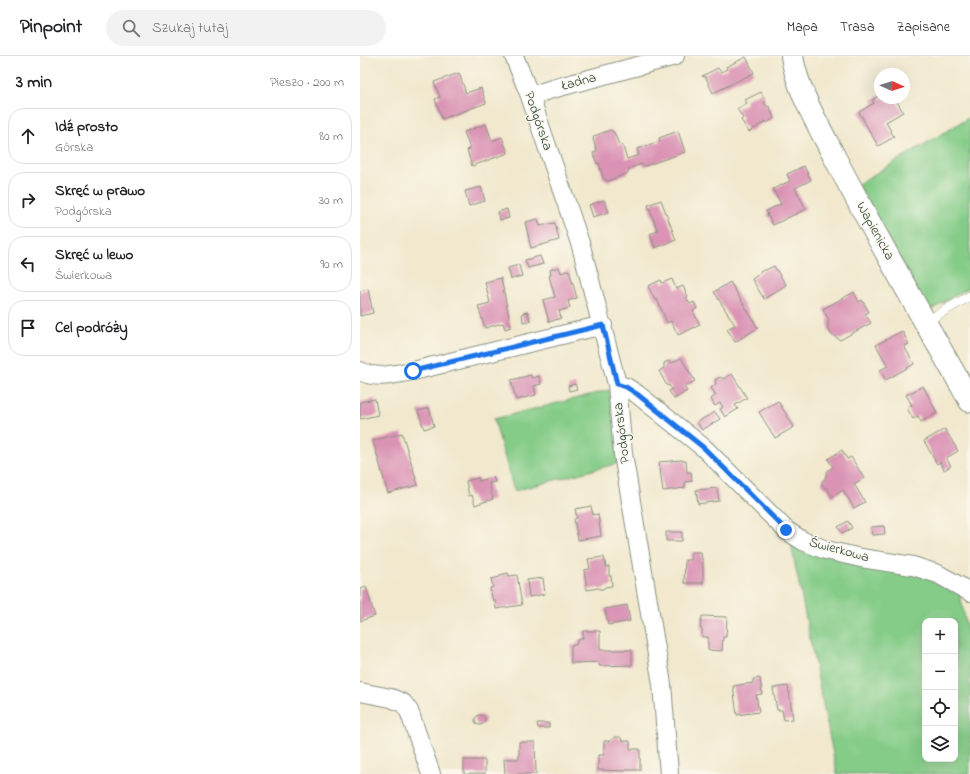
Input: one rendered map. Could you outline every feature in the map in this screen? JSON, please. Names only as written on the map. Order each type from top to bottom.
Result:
[{"type":"street","name":"Podgórska","points":[[514,56],[530,96],[581,246],[603,325],[617,384],[623,454],[662,684],[669,774]]},
{"type":"street","name":"Ładna","points":[[530,96],[675,56]]},
{"type":"street","name":"Wapienicka","points":[[792,56],[797,76],[809,106],[847,181],[970,401]]},
{"type":"street","points":[[360,371],[375,376],[393,375],[603,325]]},
{"type":"street","name":"Świerkowa","points":[[617,384],[626,387],[637,394],[704,448],[786,530],[804,541],[826,550],[861,558],[913,566],[938,574],[970,592]]},
{"type":"street","points":[[360,692],[391,698],[403,703],[409,711],[431,774]]},
{"type":"lane","points":[[925,322],[970,296]]},
{"type":"green space","points":[[970,117],[970,287],[929,311],[858,184]]},
{"type":"green space","points":[[609,390],[619,463],[514,491],[494,419]]},
{"type":"green space","points":[[790,539],[911,571],[959,590],[970,643],[970,774],[837,774]]},
{"type":"building","points":[[746,57],[754,73],[713,93],[705,76],[702,76],[718,68],[721,72],[727,69],[726,67]]},
{"type":"building","points":[[459,73],[466,93],[481,88],[486,103],[442,119],[435,99],[440,97],[434,82]]},
{"type":"building","points":[[761,92],[766,101],[764,102],[767,107],[769,106],[774,118],[767,123],[766,121],[749,132],[741,120],[743,118],[737,109],[747,103],[745,100]]},
{"type":"building","points":[[874,103],[898,104],[903,112],[886,122],[894,137],[878,146],[859,112]]},
{"type":"building","points":[[486,124],[492,141],[502,137],[508,153],[472,166],[467,150],[470,149],[464,132]]},
{"type":"building","points":[[610,130],[614,132],[619,145],[622,144],[627,159],[639,155],[637,149],[660,141],[659,138],[678,131],[685,152],[645,166],[641,164],[629,169],[628,173],[608,181],[603,178],[599,163],[597,164],[593,153],[597,151],[593,139],[594,136]]},
{"type":"building","points":[[804,166],[811,180],[795,188],[806,209],[773,225],[766,211],[781,204],[773,189],[790,181],[787,174]]},
{"type":"building","points":[[481,187],[485,201],[469,206],[465,191]]},
{"type":"building","points":[[604,200],[609,212],[593,217],[589,205]]},
{"type":"building","points":[[661,200],[676,240],[655,248],[650,234],[658,231],[648,205]]},
{"type":"building","points":[[507,209],[509,218],[500,220],[498,212]]},
{"type":"building","points":[[538,219],[540,226],[555,223],[559,240],[531,248],[525,222]]},
{"type":"building","points":[[540,256],[543,264],[528,268],[525,260]]},
{"type":"building","points":[[519,265],[522,276],[511,279],[508,268]]},
{"type":"building","points":[[774,266],[786,285],[764,299],[752,279],[760,272]]},
{"type":"building","points":[[559,267],[561,273],[569,270],[577,298],[568,301],[570,308],[559,311],[561,318],[549,322],[543,300],[555,297],[549,276],[551,275],[550,270]]},
{"type":"building","points":[[501,278],[511,327],[505,329],[503,323],[485,328],[478,306],[490,303],[485,282]]},
{"type":"building","points":[[672,279],[676,289],[683,286],[688,297],[686,298],[690,304],[694,302],[697,308],[693,311],[700,325],[678,335],[671,321],[667,323],[657,299],[655,300],[648,286],[661,280],[662,283]]},
{"type":"building","points":[[730,282],[758,328],[735,342],[727,329],[735,325],[714,292]]},
{"type":"building","points":[[368,289],[373,313],[360,316],[360,291]]},
{"type":"building","points":[[854,292],[859,302],[862,300],[869,312],[865,314],[871,323],[840,340],[831,334],[828,329],[829,320],[823,309]]},
{"type":"building","points":[[528,312],[530,321],[523,322],[522,313]]},
{"type":"building","points":[[902,331],[909,344],[904,346],[914,364],[886,380],[880,370],[888,366],[876,345]]},
{"type":"building","points":[[681,358],[695,381],[684,387],[687,391],[674,399],[669,391],[672,389],[669,385],[667,386],[659,371],[664,368],[664,363],[668,361],[672,363]]},
{"type":"building","points":[[732,374],[747,398],[735,405],[738,409],[725,417],[720,409],[723,407],[720,403],[715,406],[711,399],[716,395],[711,388],[716,384],[715,380],[720,377],[724,379]]},
{"type":"building","points":[[531,375],[532,378],[539,376],[541,384],[534,386],[536,395],[516,400],[511,380]]},
{"type":"building","points":[[575,384],[577,389],[569,391],[568,386]]},
{"type":"building","points":[[923,386],[937,413],[921,422],[918,416],[913,419],[907,408],[912,405],[906,395]]},
{"type":"building","points":[[375,399],[378,415],[360,419],[360,402]]},
{"type":"building","points":[[778,401],[794,427],[775,438],[759,412]]},
{"type":"building","points":[[429,408],[434,426],[424,429],[418,411]]},
{"type":"building","points":[[715,412],[720,419],[702,430],[697,422]]},
{"type":"building","points":[[945,429],[958,451],[946,458],[951,466],[944,470],[940,462],[937,464],[924,441]]},
{"type":"building","points":[[402,433],[418,485],[388,493],[373,441]]},
{"type":"building","points":[[842,450],[847,459],[851,457],[864,478],[854,484],[865,502],[854,508],[843,490],[832,497],[827,488],[824,488],[822,485],[822,481],[825,479],[827,471],[833,467],[828,459]]},
{"type":"building","points":[[686,461],[687,472],[691,472],[692,481],[685,482],[685,488],[663,491],[659,462]]},
{"type":"building","points":[[493,477],[495,482],[489,483],[493,499],[475,505],[472,495],[469,496],[466,481],[478,478],[479,481]]},
{"type":"building","points":[[717,488],[719,501],[698,504],[696,490]]},
{"type":"building","points":[[591,506],[593,515],[598,514],[601,536],[578,540],[574,519],[577,518],[575,509]]},
{"type":"building","points":[[848,521],[852,528],[842,533],[838,527]]},
{"type":"building","points":[[884,526],[885,534],[872,535],[871,527]]},
{"type":"building","points":[[666,532],[682,532],[682,541],[666,541]]},
{"type":"building","points":[[691,552],[701,552],[703,560],[703,583],[684,583],[685,560],[691,560]]},
{"type":"building","points":[[604,557],[606,567],[609,566],[609,576],[611,576],[612,586],[605,587],[603,589],[598,588],[587,590],[584,570],[590,569],[588,559]]},
{"type":"building","points":[[508,573],[509,576],[517,575],[522,605],[496,609],[495,600],[493,601],[490,588],[493,587],[491,579]]},
{"type":"building","points":[[543,578],[545,594],[529,597],[527,580]]},
{"type":"building","points":[[366,587],[375,616],[360,621],[360,589]]},
{"type":"building","points":[[627,605],[630,621],[608,625],[605,609]]},
{"type":"building","points":[[702,616],[727,617],[726,637],[723,637],[722,651],[708,650],[708,637],[702,637],[702,629],[700,628]]},
{"type":"building","points":[[583,631],[600,631],[600,650],[632,650],[632,665],[599,666],[599,662],[571,663],[571,645],[576,645],[578,640],[583,638]]},
{"type":"building","points":[[760,678],[762,694],[756,695],[759,712],[737,715],[733,686],[753,683],[753,679]]},
{"type":"building","points":[[788,686],[793,719],[784,720],[782,710],[777,710],[773,688]]},
{"type":"building","points":[[478,715],[482,715],[484,716],[484,724],[478,725],[475,722],[475,718]]},
{"type":"building","points":[[537,723],[549,723],[549,728],[538,728]]},
{"type":"building","points":[[614,737],[620,737],[623,741],[630,741],[630,749],[640,749],[640,770],[598,770],[598,755],[604,755],[604,741],[610,741]]},
{"type":"building","points":[[519,742],[535,742],[536,774],[505,774],[504,759],[519,759]]},
{"type":"building","points":[[464,760],[485,760],[485,774],[464,774]]},
{"type":"route","points":[[413,371],[603,325],[617,384],[626,387],[637,394],[704,448],[786,530]]}]
